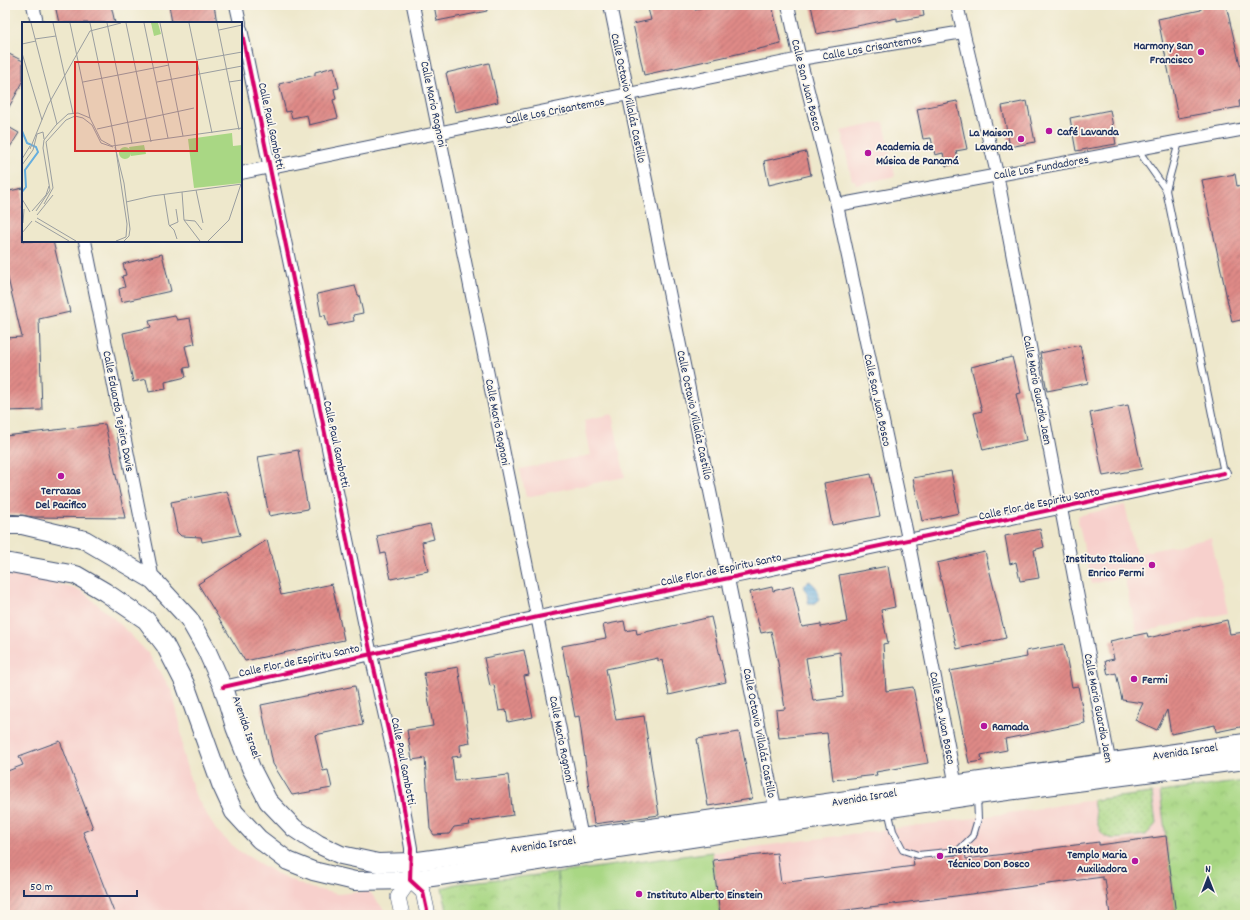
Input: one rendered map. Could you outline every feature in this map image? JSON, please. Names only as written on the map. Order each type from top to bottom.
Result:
[{"type":"main road","name":"Avenida Israel","points":[[5,525],[22,525],[85,540],[153,580],[188,619],[206,649],[224,687],[235,727],[251,768],[268,801],[294,828],[318,844],[341,855],[410,871],[1111,769],[1245,760]]},
{"type":"main road","name":"Avenida Israel","points":[[5,562],[76,575],[105,592],[146,620],[165,645],[184,684],[221,784],[234,812],[259,839],[288,862],[313,871],[356,881],[582,838],[888,808],[957,791],[977,795],[1245,743]]},
{"type":"street","points":[[33,5],[37,22]]},
{"type":"street","points":[[236,5],[240,22]]},
{"type":"street","name":"Calle Mario Rognoni","points":[[413,5],[582,838]]},
{"type":"street","name":"Calle Octavio Villaláz Castillo","points":[[610,5],[729,578],[777,818]]},
{"type":"street","name":"Calle San Juan Bosco","points":[[788,5],[837,205],[908,539],[957,791]]},
{"type":"street","name":"Calle Mario Guardia Jaen","points":[[957,5],[996,174],[1111,769]]},
{"type":"street","name":"Calle Los Crisantemos","points":[[242,173],[440,134],[800,59],[963,32]]},
{"type":"street","name":"Calle Paul Gambotti","points":[[242,34],[371,655],[397,769],[411,848],[410,871]]},
{"type":"street","name":"Calle Los Fundadores","points":[[837,205],[996,174],[1138,150],[1245,129]]},
{"type":"street","name":"Calle Eduardo Tejeira Davis","points":[[85,242],[153,580]]},
{"type":"street","name":"Calle Flor de Espiritu Santo","points":[[224,687],[538,617],[729,578],[908,539],[1060,509],[1224,473]]},
{"type":"street","points":[[402,915],[398,897],[410,871]]},
{"type":"street","points":[[410,871],[423,892],[428,915]]},
{"type":"lane","points":[[1166,190],[1179,142]]},
{"type":"lane","points":[[1138,150],[1166,190],[1224,473]]},
{"type":"lane","points":[[888,808],[894,831],[903,850],[918,855],[958,851],[973,836],[978,818],[977,795]]},
{"type":"shaded area","name":"Academia de Música de Panamá","points":[[884,122],[895,176],[856,185],[855,180],[852,180],[841,131]]},
{"type":"shaded area","points":[[612,414],[625,477],[526,497],[520,469],[591,455],[584,420]]},
{"type":"shaded area","name":"Instituto Italiano Enrico Fermi","points":[[1125,505],[1136,554],[1211,538],[1228,613],[1137,633],[1124,576],[1092,584],[1077,516]]},
{"type":"shaded area","points":[[5,575],[43,579],[82,591],[120,624],[148,653],[172,691],[180,723],[183,755],[195,795],[216,830],[236,849],[272,871],[306,887],[338,894],[369,891],[385,911],[386,915],[5,915]]},
{"type":"shaded area","name":"Instituto Técnico Don Bosco","points":[[1160,792],[1176,915],[562,915],[557,873]]},
{"type":"green space","points":[[1245,781],[1245,915],[1176,915],[1160,792]]},
{"type":"green space","points":[[1152,793],[1156,824],[1146,835],[1121,838],[1106,837],[1098,825],[1093,800]]},
{"type":"green space","name":"Instituto Alberto Einstein","points":[[712,852],[720,915],[562,915],[557,873]]},
{"type":"green space","points":[[557,873],[562,915],[448,915],[442,888],[461,883]]},
{"type":"water","points":[[809,581],[816,587],[819,594],[819,600],[814,604],[808,604],[807,592],[804,589],[805,585]]},
{"type":"building","points":[[55,5],[111,5],[115,22],[59,22]]},
{"type":"building","points":[[169,5],[214,5],[217,22],[172,22]]},
{"type":"building","points":[[434,5],[486,5],[487,11],[437,21]]},
{"type":"building","points":[[647,5],[694,5],[695,10],[718,5],[772,5],[781,44],[644,75],[633,24],[651,20]]},
{"type":"building","points":[[811,5],[922,5],[924,16],[897,21],[897,18],[817,34]]},
{"type":"building","name":"Harmony San Francisco","points":[[1200,5],[1226,5],[1245,86],[1245,100],[1239,101],[1240,107],[1178,118],[1158,19],[1201,10]]},
{"type":"building","points":[[5,52],[22,60],[22,84],[5,114]]},
{"type":"building","points":[[489,63],[498,102],[455,112],[446,73]]},
{"type":"building","points":[[334,67],[339,88],[334,89],[336,99],[333,100],[338,118],[309,125],[307,115],[292,118],[290,111],[286,112],[279,84],[315,75],[315,72]]},
{"type":"building","points":[[957,101],[967,149],[956,151],[959,163],[946,166],[943,153],[935,155],[931,138],[923,139],[917,109]]},
{"type":"building","points":[[1027,101],[1035,142],[1010,147],[1002,106]]},
{"type":"building","points":[[1110,110],[1116,144],[1076,151],[1070,118]]},
{"type":"building","points":[[5,125],[19,133],[5,155]]},
{"type":"building","points":[[806,152],[811,175],[769,185],[764,161]]},
{"type":"building","points":[[1235,174],[1237,186],[1245,184],[1245,319],[1232,322],[1202,180]]},
{"type":"building","points":[[22,188],[22,242],[53,242],[70,312],[39,319],[42,410],[5,411],[5,338],[22,337],[5,266],[5,192]]},
{"type":"building","points":[[162,254],[171,291],[121,302],[119,289],[125,287],[122,276],[126,275],[123,264]]},
{"type":"building","points":[[355,286],[359,295],[363,313],[353,315],[354,321],[328,326],[325,315],[321,316],[317,294]]},
{"type":"building","points":[[175,316],[177,320],[190,318],[195,344],[185,346],[190,367],[184,368],[186,377],[165,382],[166,389],[149,392],[146,379],[133,382],[123,333],[151,327],[149,321]]},
{"type":"building","points":[[1080,345],[1088,383],[1047,391],[1040,353]]},
{"type":"building","points":[[1012,357],[1021,393],[1016,394],[1026,440],[983,450],[974,413],[982,411],[971,367]]},
{"type":"building","points":[[1128,405],[1142,469],[1103,476],[1090,413]]},
{"type":"building","name":"Terrazas Del Pacifico","points":[[105,424],[125,518],[33,517],[5,514],[5,436]]},
{"type":"building","points":[[298,450],[308,509],[269,516],[258,457]]},
{"type":"building","points":[[951,471],[959,513],[922,521],[913,478]]},
{"type":"building","points":[[871,474],[880,516],[832,525],[824,483]]},
{"type":"building","points":[[227,491],[240,535],[202,542],[201,537],[181,536],[177,532],[171,502]]},
{"type":"building","points":[[430,524],[434,539],[422,542],[428,571],[391,579],[385,553],[381,554],[377,536]]},
{"type":"building","points":[[1040,529],[1044,547],[1034,550],[1039,578],[1020,581],[1016,562],[1010,564],[1005,536]]},
{"type":"building","points":[[267,540],[281,595],[332,584],[344,640],[245,661],[198,584]]},
{"type":"building","points":[[985,552],[1006,638],[957,649],[937,563]]},
{"type":"building","points":[[888,566],[895,607],[881,610],[888,643],[883,644],[886,691],[913,687],[928,763],[876,772],[877,775],[833,780],[827,733],[779,738],[776,710],[785,709],[778,663],[771,631],[761,633],[750,592],[772,587],[773,591],[793,586],[802,627],[821,624],[821,627],[847,622],[839,575]],"holes":[[[840,652],[843,697],[813,701],[806,658]]]},
{"type":"building","points":[[711,617],[726,682],[669,695],[662,660],[658,661],[658,658],[606,669],[616,720],[644,716],[659,815],[594,824],[579,716],[575,717],[562,646],[606,638],[603,625],[624,621],[626,631],[636,629],[637,634]]},
{"type":"building","points":[[1227,620],[1230,634],[1245,632],[1245,726],[1216,732],[1215,725],[1171,734],[1167,710],[1157,730],[1135,720],[1143,703],[1122,700],[1116,673],[1108,675],[1105,661],[1114,659],[1110,641],[1147,633],[1148,638]]},
{"type":"building","points":[[1064,644],[1072,687],[1078,686],[1085,723],[1005,739],[1007,750],[981,755],[982,761],[969,763],[950,671],[1027,657],[1026,651]]},
{"type":"building","points":[[524,650],[529,675],[524,676],[533,717],[508,722],[506,710],[499,711],[494,685],[490,686],[484,658]]},
{"type":"building","points":[[458,667],[470,743],[460,745],[461,756],[452,757],[455,781],[508,775],[513,815],[469,822],[470,825],[454,827],[449,834],[434,835],[430,829],[425,758],[412,760],[407,730],[433,726],[424,673]]},
{"type":"building","points":[[355,686],[363,725],[315,735],[323,771],[328,770],[332,788],[292,795],[273,764],[261,705]]},
{"type":"building","points":[[739,732],[752,796],[751,799],[708,806],[697,739]]},
{"type":"building","points":[[60,741],[93,828],[83,832],[115,915],[5,915],[5,772],[23,765],[19,756]]},
{"type":"building","points":[[1166,836],[1176,915],[1110,915],[1105,879],[1103,880],[1103,877],[808,915],[720,915],[713,860],[777,853],[781,883],[914,866],[913,858],[958,855],[965,852],[966,859],[1099,842],[1099,845]]},
{"type":"cycle path","points":[[242,34],[371,655],[397,769],[411,848],[410,880],[423,892],[428,915]]},
{"type":"cycle path","points":[[223,687],[538,617],[1224,473]]},
{"type":"place","name":"Harmony San Francisco","points":[[1201,52]]},
{"type":"place","name":"Café Lavanda","points":[[1049,131]]},
{"type":"place","name":"La Maison Lavanda","points":[[1021,139]]},
{"type":"place","name":"Academia de Música de Panamá","points":[[868,153]]},
{"type":"place","name":"Terrazas Del Pacifico","points":[[61,476]]},
{"type":"place","name":"Instituto Italiano Enrico Fermi","points":[[1152,565]]},
{"type":"place","name":"Fermi","points":[[1134,679]]},
{"type":"place","name":"Ramada","points":[[984,726]]},
{"type":"place","name":"Instituto Técnico Don Bosco","points":[[940,856]]},
{"type":"place","name":"Templo Maria Auxiliadora","points":[[1135,861]]},
{"type":"place","name":"Instituto Alberto Einstein","points":[[639,894]]}]
